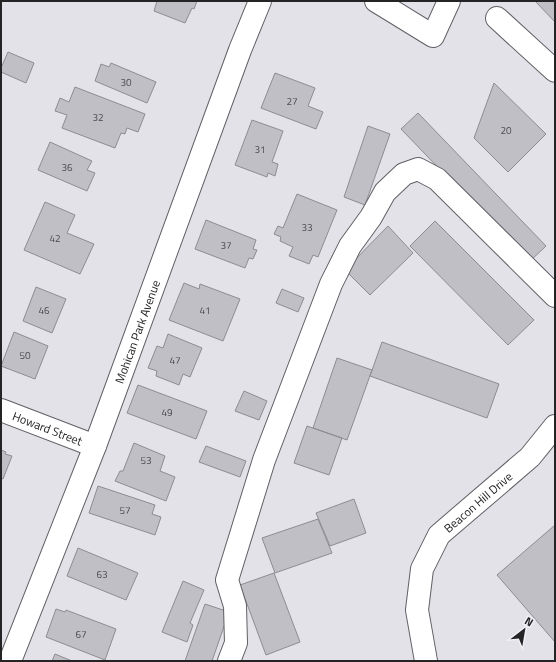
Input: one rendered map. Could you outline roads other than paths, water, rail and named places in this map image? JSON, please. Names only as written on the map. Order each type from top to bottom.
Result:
[{"type":"street","name":"Mohican Park Avenue","points":[[10,661],[95,446],[240,50],[260,1]]},
{"type":"street","points":[[376,1],[433,36],[449,1]]},
{"type":"street","points":[[497,18],[555,71]]},
{"type":"street","points":[[229,661],[236,643],[235,606],[228,580],[264,460],[331,284],[350,246],[372,217],[385,192],[404,174],[418,169],[437,179],[555,296]]},
{"type":"street","name":"Howard Street","points":[[1,410],[95,446]]},
{"type":"street","name":"Beacon Hill Drive","points":[[426,661],[417,610],[422,569],[439,535],[530,457],[555,426]]}]
